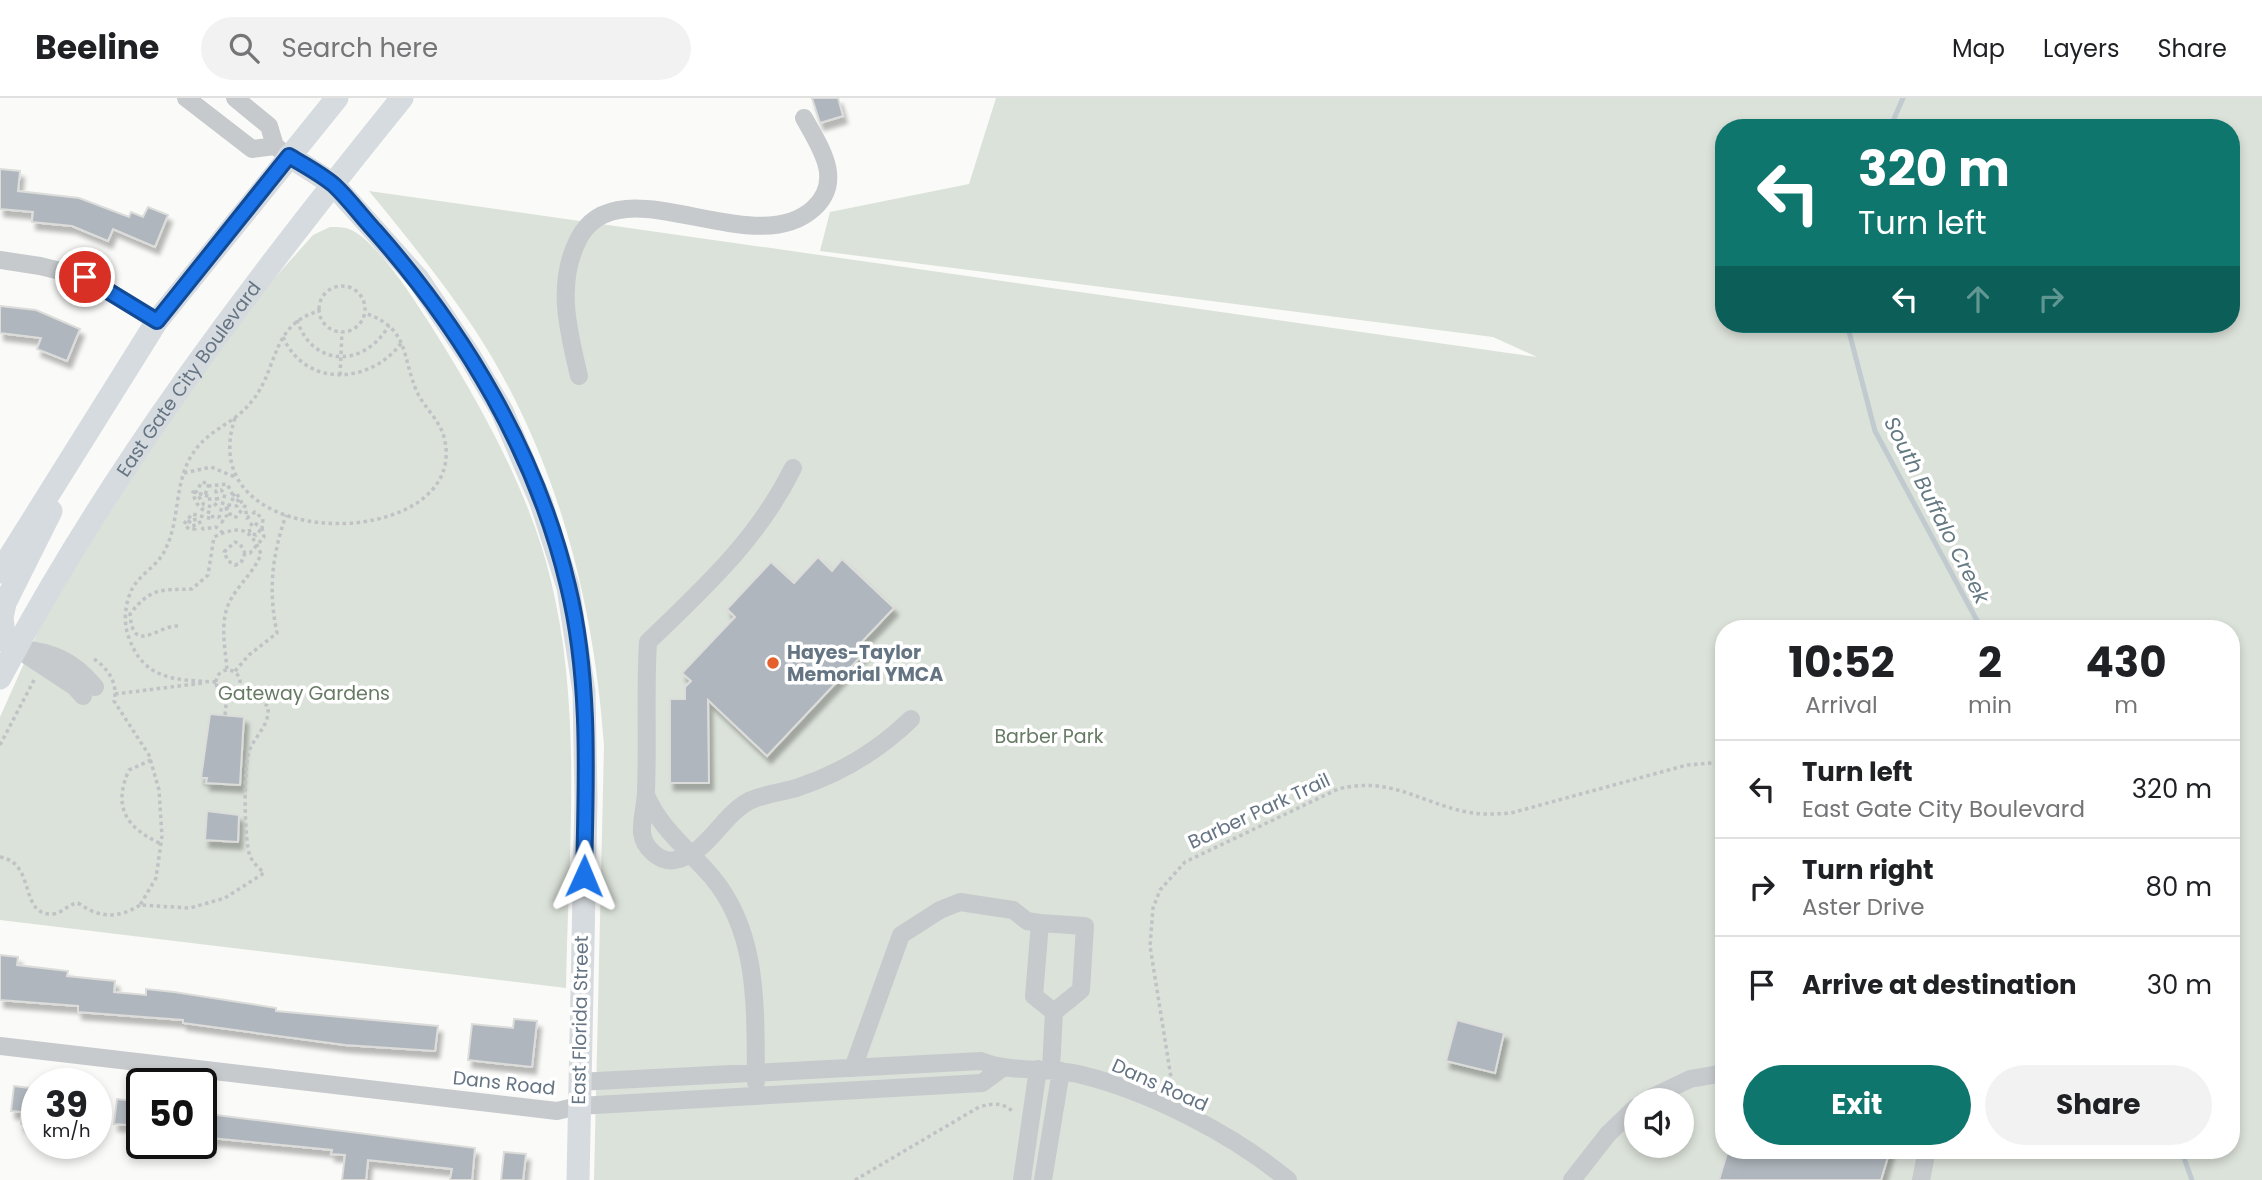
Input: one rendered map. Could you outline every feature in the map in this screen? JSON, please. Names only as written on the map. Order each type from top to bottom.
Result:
[{"type":"main road","points":[[0,572],[139,346],[282,151],[337,98]]},
{"type":"main road","name":"East Gate City Boulevard","points":[[0,678],[44,595],[167,403],[333,184],[402,98]]},
{"type":"main road","name":"East Florida Street","points":[[282,151],[333,184],[418,279],[470,355],[502,411],[541,502],[568,587],[584,704],[586,799],[578,1180]]},
{"type":"main road","points":[[16,648],[5,642],[2,618],[5,603],[50,514],[126,389],[139,346]]},
{"type":"street","points":[[186,98],[252,149],[282,151]]},
{"type":"street","points":[[235,98],[269,126],[282,151]]},
{"type":"street","points":[[579,376],[568,330],[566,277],[572,252],[583,229],[597,216],[619,209],[653,210],[750,226],[776,227],[801,220],[822,201],[830,185],[827,163],[804,118]]},
{"type":"street","points":[[0,260],[40,265],[85,277],[157,321]]},
{"type":"street","points":[[793,468],[769,514],[741,551],[648,642],[646,794],[642,833],[647,847],[658,857],[672,861],[692,855],[744,804],[766,793],[796,789],[835,774],[893,736],[911,719]]},
{"type":"street","points":[[16,648],[60,656],[79,668],[89,692],[75,687],[16,648]]},
{"type":"street","points":[[646,794],[656,817],[692,855],[735,909],[747,942],[752,977],[756,1096]]},
{"type":"street","points":[[853,1068],[901,935],[940,909],[960,902],[1013,909],[1027,921],[1085,926],[1081,990],[1054,1012],[1043,1180]]},
{"type":"street","points":[[1040,923],[1034,996],[1054,1012]]},
{"type":"street","name":"Dans Road","points":[[0,1046],[557,1111],[578,1106],[982,1083],[1001,1069]]},
{"type":"street","name":"Dans Road","points":[[578,1082],[981,1061],[1001,1069],[1050,1070],[1136,1093],[1261,1158],[1288,1180]]},
{"type":"street","points":[[1022,1180],[1050,1070]]},
{"type":"street","points":[[1671,1088],[1690,1079],[1715,1075]]},
{"type":"street","points":[[1572,1180],[1608,1134],[1624,1119]]},
{"type":"street","points":[[1921,1180],[1925,1159]]},
{"type":"path","points":[[343,286],[362,298],[365,313],[358,326],[342,332],[325,325],[319,311],[323,296],[328,291],[343,286]]},
{"type":"path","points":[[227,694],[220,691],[213,682],[166,676],[149,670],[135,655],[126,631],[125,612],[131,589],[164,553],[173,531],[176,496],[184,473],[202,438],[235,418],[251,403],[265,384],[283,337],[297,320],[319,311]]},
{"type":"path","points":[[184,473],[211,467],[236,477],[253,496],[286,514],[331,525],[371,521],[395,514],[423,499],[440,481],[444,438],[416,391],[402,342],[389,325],[365,313]]},
{"type":"path","points":[[297,320],[310,343],[324,352],[341,357],[370,349],[389,325]]},
{"type":"path","points":[[340,376],[342,332]]},
{"type":"path","points":[[283,337],[292,352],[308,365],[340,376],[374,368],[391,356],[402,342]]},
{"type":"path","points":[[235,418],[229,446],[236,477]]},
{"type":"path","points":[[223,533],[216,527],[203,529],[201,520],[193,519],[189,523],[196,525],[195,529],[186,528],[184,520],[191,514],[213,519],[212,513],[195,502],[193,492],[196,492],[198,484],[227,484],[239,502],[233,508],[229,505]]},
{"type":"path","points":[[209,484],[206,499],[216,499]]},
{"type":"path","points":[[196,492],[208,506],[216,505],[216,491],[221,490],[225,494],[219,518],[222,522],[233,494]]},
{"type":"path","points":[[196,492],[205,495],[207,492]]},
{"type":"path","points":[[233,494],[241,497],[248,510],[244,515],[247,518],[255,512],[263,519],[264,537],[250,553],[244,553]]},
{"type":"path","points":[[229,505],[233,517],[244,507]]},
{"type":"path","points":[[235,671],[249,655],[277,634],[271,581],[274,551],[286,514]]},
{"type":"path","points":[[178,626],[171,626],[147,636],[138,635],[131,627],[130,614],[141,600],[163,588],[192,589],[208,575],[214,537],[232,529],[244,531],[255,538],[261,554],[254,571],[229,602],[223,627],[227,669]]},
{"type":"path","points":[[235,542],[240,544],[244,553],[242,563],[235,565],[228,561],[224,552],[235,542]]},
{"type":"path","points":[[91,657],[107,671],[116,689],[114,701],[151,760],[159,790],[161,844],[156,878],[140,905]]},
{"type":"path","points":[[0,745],[44,667]]},
{"type":"path","points":[[115,694],[213,682],[219,673],[227,669],[235,671],[240,678],[239,687]]},
{"type":"path","points":[[227,694],[239,687]]},
{"type":"path","points":[[0,858],[16,863],[25,878],[34,906],[46,914],[60,912],[78,903],[89,910],[113,916],[140,905],[190,908],[225,898],[264,873],[251,859],[245,834],[249,750],[261,734],[269,713],[268,706],[239,687]]},
{"type":"path","points":[[225,715],[227,694]]},
{"type":"path","points":[[151,760],[129,771],[122,793],[123,810],[132,828],[161,844]]},
{"type":"path","name":"Barber Park Trail","points":[[1177,1113],[1150,946],[1153,908],[1160,890],[1185,862],[1338,789],[1357,784],[1388,786],[1453,809],[1491,815],[1511,813],[1687,765],[1715,763]]},
{"type":"path","points":[[855,1180],[979,1107],[1007,1105],[1018,1122]]},
{"type":"green space","name":"Barber Park","points":[[996,98],[2262,98],[2262,1180],[594,1180],[604,746],[599,691],[580,583],[549,478],[503,377],[450,294],[369,191],[1537,357],[1493,337],[820,251],[830,212],[969,184]]},
{"type":"green space","name":"Gateway Gardens","points":[[330,227],[346,228],[368,242],[390,267],[419,308],[464,379],[499,445],[530,513],[542,547],[561,631],[570,732],[571,835],[566,988],[0,920],[0,717],[46,614],[184,394],[237,320],[313,235]]},
{"type":"building","points":[[812,98],[838,98],[843,116],[820,123]]},
{"type":"building","points":[[0,169],[20,171],[18,191],[79,198],[129,217],[131,212],[143,217],[148,207],[168,215],[155,247],[113,229],[108,241],[72,226],[32,222],[33,212],[0,209]]},
{"type":"building","points":[[0,306],[36,310],[80,329],[67,361],[37,349],[41,338],[0,333]]},
{"type":"building","name":"Hayes-Taylor Memorial YMCA","points":[[818,557],[832,571],[842,559],[894,608],[857,647],[864,653],[767,756],[708,700],[709,783],[670,783],[670,699],[685,699],[685,687],[691,681],[682,673],[735,617],[727,609],[771,562],[794,583]]},
{"type":"building","points":[[210,714],[244,717],[240,785],[206,783],[207,778],[201,778]]},
{"type":"building","points":[[207,811],[239,815],[238,842],[205,840]]},
{"type":"building","points":[[0,955],[18,957],[17,965],[68,971],[67,976],[115,981],[114,992],[146,995],[146,989],[276,1008],[276,1011],[438,1026],[435,1051],[345,1045],[183,1023],[183,1020],[78,1012],[78,1006],[0,1000]]},
{"type":"building","points":[[514,1019],[537,1021],[532,1067],[468,1060],[472,1024],[513,1028]]},
{"type":"building","points":[[1457,1020],[1504,1033],[1495,1073],[1446,1061]]},
{"type":"building","points":[[14,1086],[21,1087],[21,1112],[11,1111]]},
{"type":"building","points":[[117,1099],[126,1100],[126,1125],[114,1124]]},
{"type":"building","points":[[217,1115],[475,1148],[472,1180],[450,1180],[452,1169],[368,1160],[366,1180],[342,1180],[345,1155],[331,1154],[332,1150],[217,1139]]},
{"type":"building","points":[[504,1152],[526,1154],[523,1180],[501,1180]]},
{"type":"building","points":[[1725,1159],[1887,1159],[1881,1180],[1719,1180]]},
{"type":"waterway","name":"South Buffalo Creek","points":[[1894,119],[1903,98]]},
{"type":"waterway","name":"South Buffalo Creek","points":[[1849,333],[1875,431],[1977,620]]},
{"type":"waterway","name":"South Buffalo Creek","points":[[2184,1159],[2192,1180]]},
{"type":"place","name":"Hayes-Taylor Memorial YMCA","points":[[773,663]]},
{"type":"route","points":[[85,277],[157,321],[289,156],[333,184],[418,279],[470,355],[502,411],[541,502],[568,587],[584,692],[584,876]]}]
